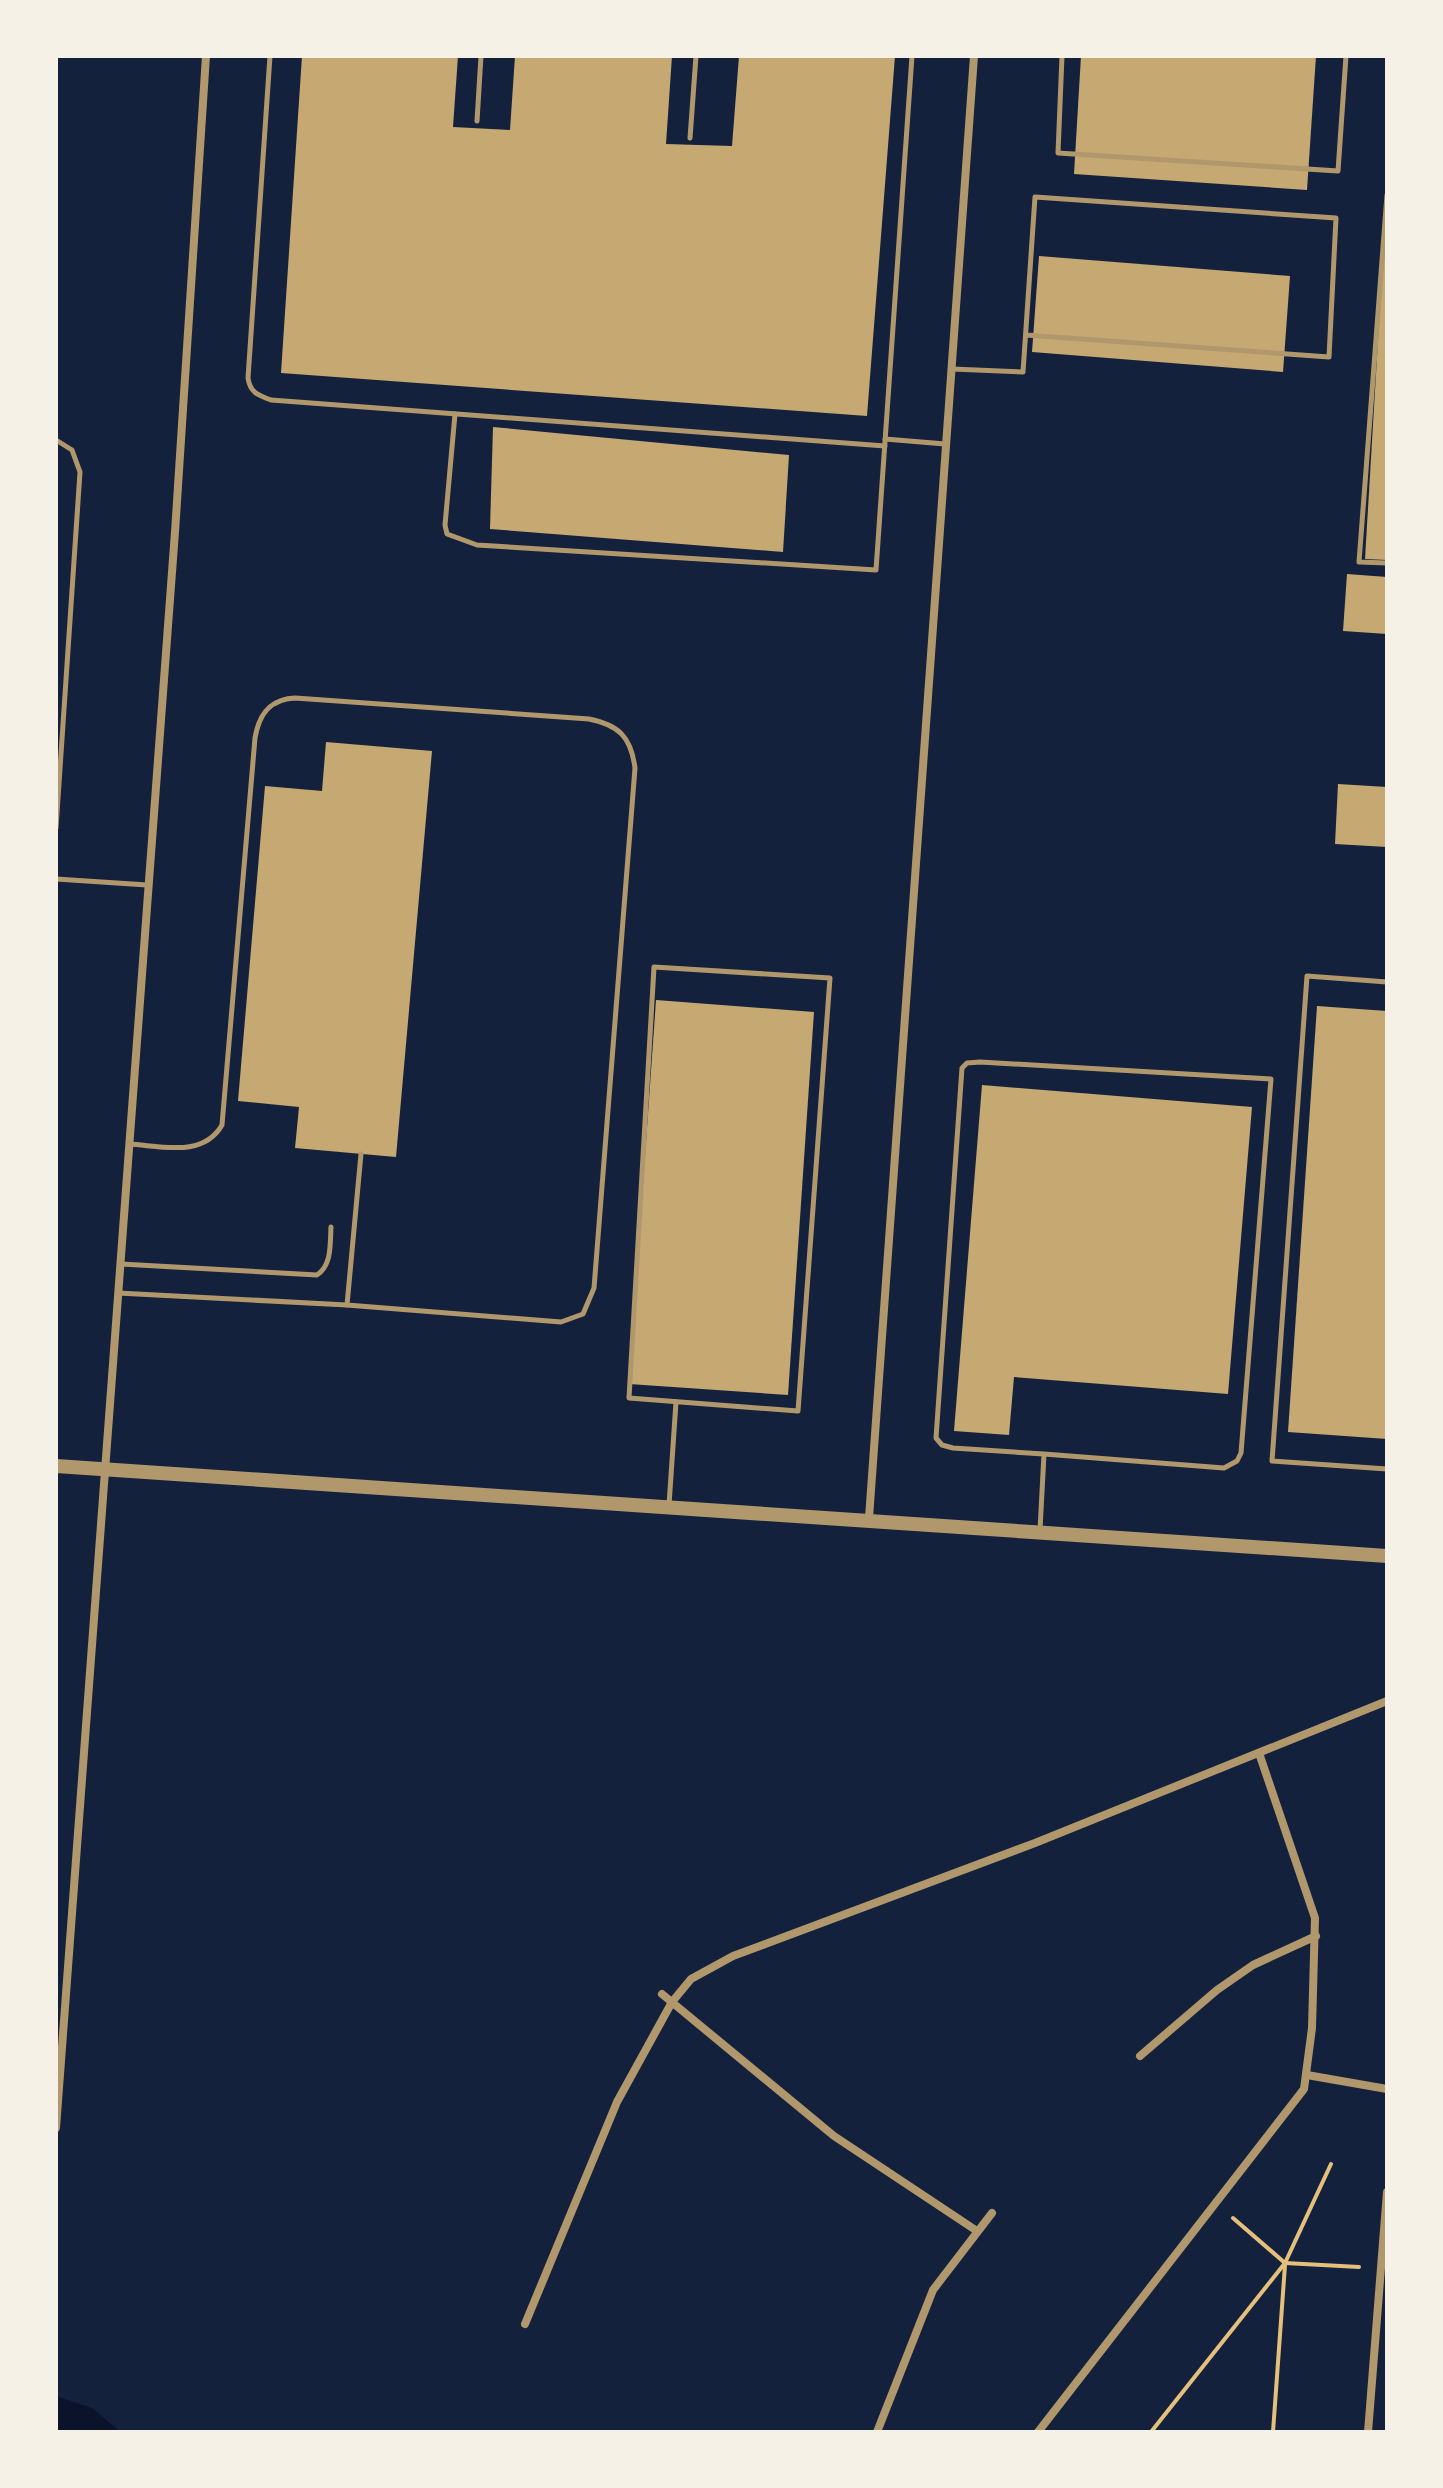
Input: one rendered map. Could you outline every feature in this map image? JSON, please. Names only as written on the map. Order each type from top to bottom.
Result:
[{"type":"street","points":[[56,2128],[206,56]]},
{"type":"street","points":[[869,1518],[974,56]]},
{"type":"street","points":[[56,1466],[869,1518],[1387,1556]]},
{"type":"street","points":[[525,2324],[617,2102],[672,2002],[691,1979],[733,1956],[1035,1843],[1387,1701]]},
{"type":"street","points":[[1044,2430],[1293,2108],[1304,2089],[1315,1918],[1259,1753]]},
{"type":"street","points":[[1140,2056],[1217,1990],[1253,1965],[1316,1936]]},
{"type":"street","points":[[662,1994],[834,2136],[977,2231]]},
{"type":"street","points":[[1307,2075],[1387,2089]]},
{"type":"street","points":[[1368,2432],[1387,2192]]},
{"type":"street","points":[[877,2432],[933,2290],[992,2213]]},
{"type":"lane","points":[[270,56],[250,388],[271,400],[885,443],[946,444]]},
{"type":"lane","points":[[477,121],[481,56]]},
{"type":"lane","points":[[690,138],[696,56]]},
{"type":"lane","points":[[455,414],[445,525],[447,534],[456,540],[477,545],[876,570],[912,56]]},
{"type":"lane","points":[[1062,56],[1058,153],[1338,171],[1346,56]]},
{"type":"lane","points":[[1387,195],[1359,562],[1387,563]]},
{"type":"lane","points":[[952,369],[1023,372],[1035,197],[1336,218],[1329,357],[1026,335]]},
{"type":"lane","points":[[56,440],[72,450],[80,483],[56,828]]},
{"type":"lane","points":[[118,1293],[347,1305],[561,1322],[583,1314],[590,1303],[635,768],[628,739],[619,727],[589,719],[295,698],[280,699],[267,708],[257,722],[255,738],[222,1125],[217,1135],[194,1148],[127,1144]]},
{"type":"lane","points":[[56,879],[147,885]]},
{"type":"lane","points":[[654,967],[830,978],[798,1411],[676,1402],[629,1398],[654,967]]},
{"type":"lane","points":[[1387,982],[1307,976],[1272,1461],[1387,1469]]},
{"type":"lane","points":[[980,1062],[1271,1079],[1237,1461],[1224,1468],[1044,1454],[953,1448],[942,1445],[936,1438],[962,1068],[967,1063],[980,1062]]},
{"type":"lane","points":[[347,1305],[361,1154]]},
{"type":"lane","points":[[120,1264],[317,1275],[325,1270],[328,1261],[331,1227]]},
{"type":"lane","points":[[668,1505],[676,1402]]},
{"type":"lane","points":[[1040,1531],[1044,1454]]},
{"type":"path","points":[[1151,2432],[1285,2263],[1331,2164]]},
{"type":"path","points":[[1233,2218],[1285,2263],[1359,2267]]},
{"type":"path","points":[[1273,2432],[1285,2263]]},
{"type":"water","points":[[56,2396],[92,2408],[121,2432],[56,2432]]},
{"type":"building","points":[[302,56],[458,56],[453,127],[510,130],[515,56],[672,56],[666,144],[732,146],[739,56],[895,56],[867,416],[281,373]]},
{"type":"building","points":[[1081,56],[1316,56],[1307,190],[1074,174]]},
{"type":"building","points":[[1387,223],[1387,560],[1365,559]]},
{"type":"building","points":[[1039,256],[1290,276],[1283,372],[1032,352]]},
{"type":"building","points":[[493,427],[789,455],[783,552],[490,529]]},
{"type":"building","points":[[1347,574],[1387,577],[1387,634],[1343,631]]},
{"type":"building","points":[[326,742],[432,751],[396,1157],[295,1148],[299,1107],[238,1101],[265,786],[322,791]]},
{"type":"building","points":[[1338,784],[1387,787],[1387,847],[1335,844]]},
{"type":"building","points":[[656,1000],[814,1012],[788,1395],[629,1384]]},
{"type":"building","points":[[1317,1006],[1387,1011],[1387,1439],[1288,1432]]},
{"type":"building","points":[[982,1085],[1252,1107],[1228,1394],[1014,1377],[1009,1435],[954,1431]]}]
